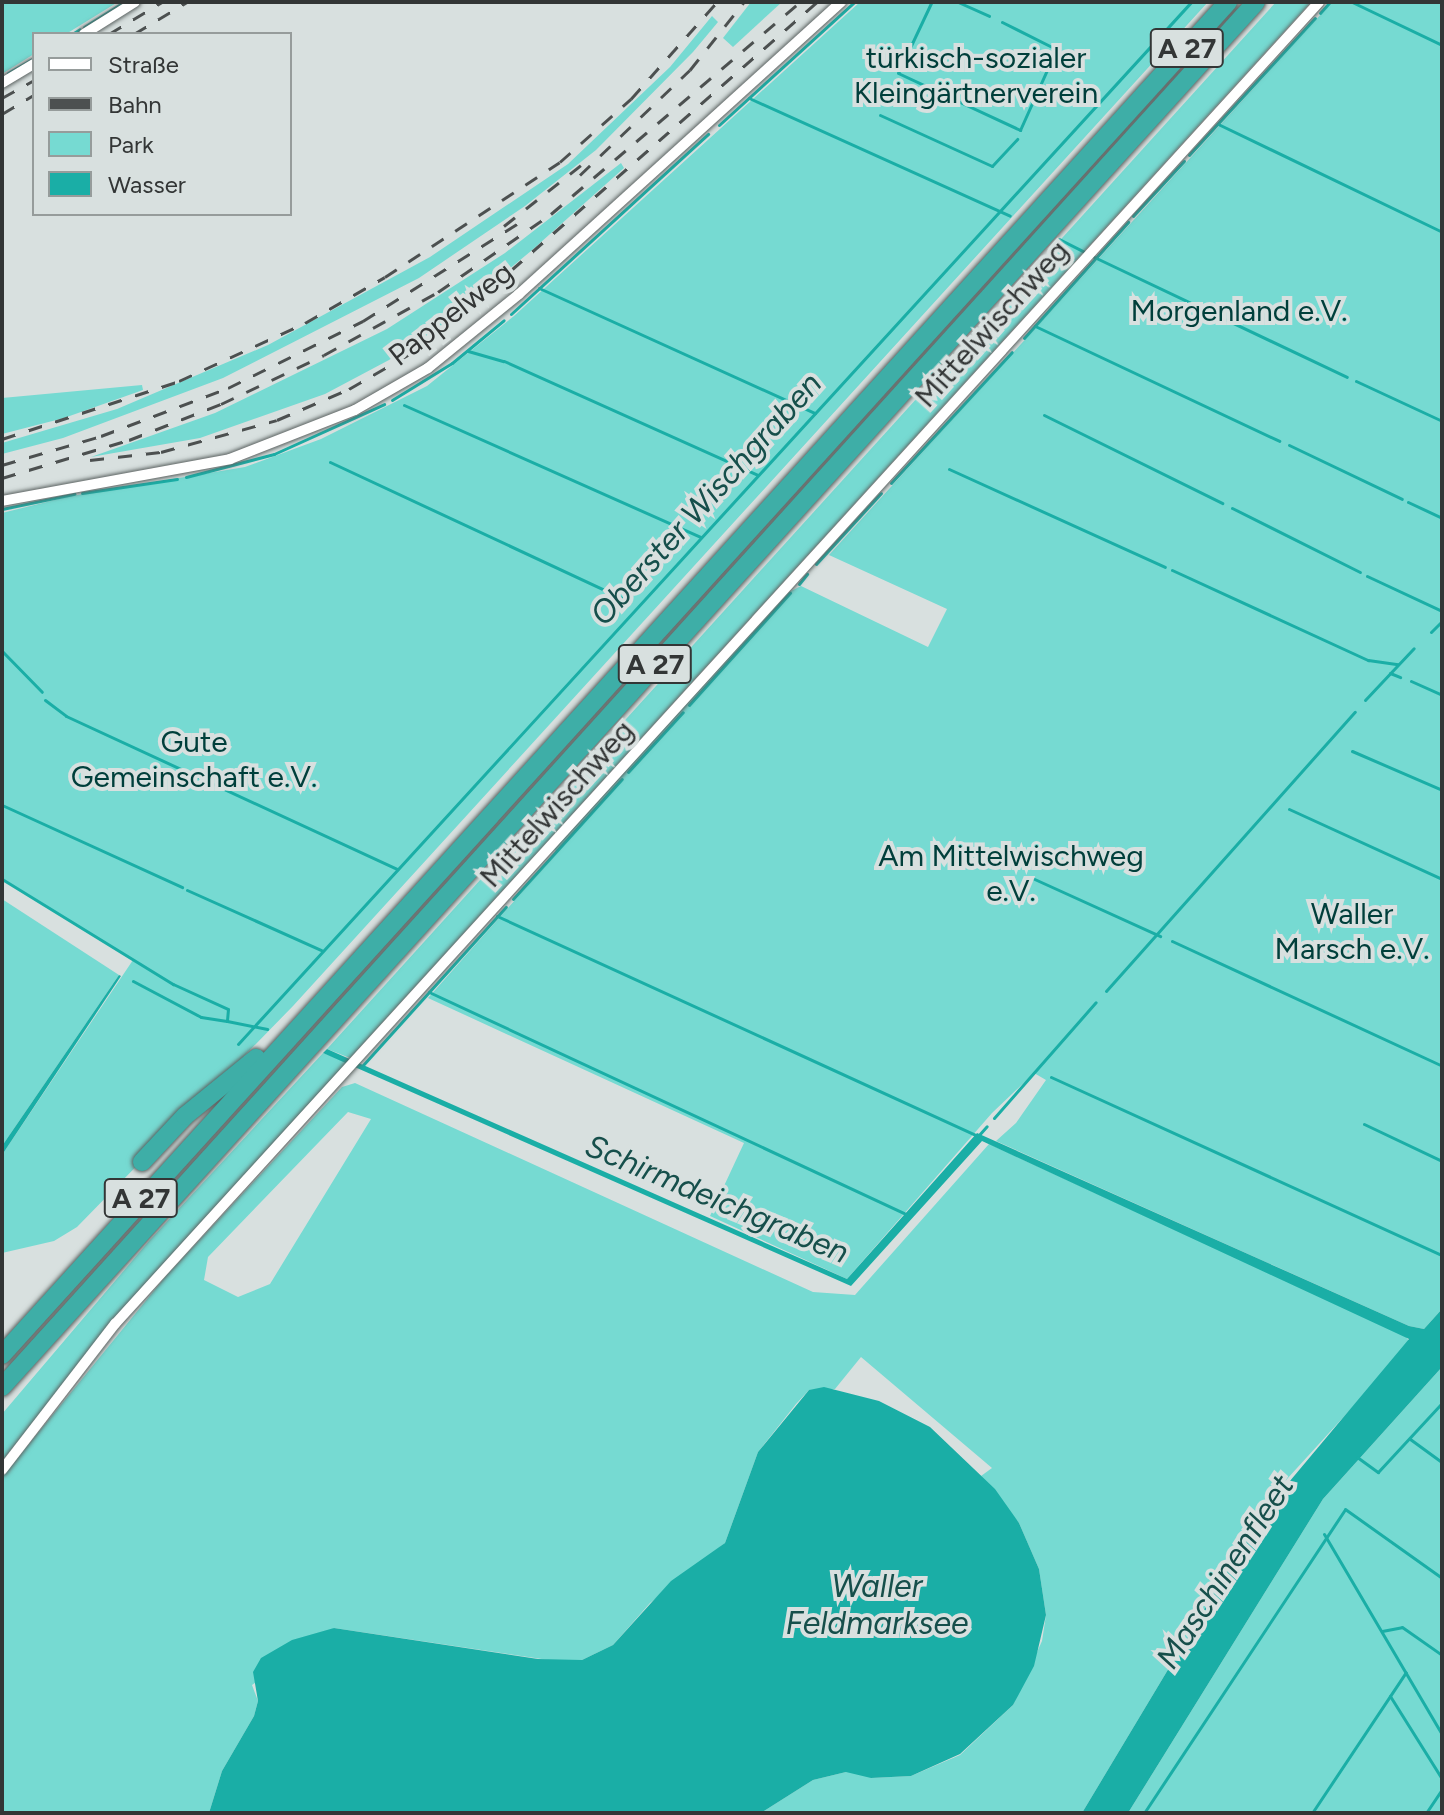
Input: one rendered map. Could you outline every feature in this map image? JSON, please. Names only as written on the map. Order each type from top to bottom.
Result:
[{"type":"highway","name":"A 27","points":[[2,1355],[1228,2]]},
{"type":"highway","name":"A 27","points":[[2,1387],[1256,2]]},
{"type":"highway","points":[[142,1162],[185,1116],[282,1043]]},
{"type":"street","points":[[87,32],[135,2]]},
{"type":"street","name":"Pappelweg","points":[[2,501],[230,459],[355,410],[428,368],[519,294],[841,2]]},
{"type":"street","name":"Mittelwischweg","points":[[2,1470],[115,1324],[1319,2]]},
{"type":"street","points":[[2,83],[32,65]]},
{"type":"green space","points":[[2,2],[118,2],[69,32],[32,32],[32,55],[2,74]]},
{"type":"green space","points":[[751,2],[782,2],[733,47],[723,38]]},
{"type":"green space","points":[[860,2],[1208,2],[293,1006],[77,1227],[54,1241],[2,1253],[2,1155],[133,960],[2,878],[2,513],[71,496],[245,467],[321,439],[427,386],[514,316]]},
{"type":"green space","points":[[1276,2],[1311,2],[350,1058],[327,1049]]},
{"type":"green space","points":[[1332,2],[1442,2],[1442,1309],[1424,1329],[1409,1326],[996,1141],[1016,1123],[1046,1080],[1034,1073],[992,1113],[847,1279],[710,1216],[744,1143],[428,998],[557,853],[554,848],[789,592],[801,586],[928,647],[947,609],[829,555]]},
{"type":"green space","points":[[712,16],[718,22],[693,52],[596,150],[525,206],[419,278],[223,378],[63,438],[2,454],[2,443],[117,409],[268,345],[430,257],[568,164],[670,67]]},
{"type":"green space","points":[[621,163],[624,168],[531,251],[438,328],[389,360],[325,394],[200,438],[91,457],[215,413],[387,329],[505,253]]},
{"type":"green space","points":[[142,385],[143,390],[64,418],[2,434],[2,398]]},
{"type":"green space","points":[[2,899],[119,975],[2,1146]]},
{"type":"green space","points":[[323,1053],[347,1062],[117,1317],[2,1461],[2,1414],[149,1241]]},
{"type":"green space","points":[[355,1083],[813,1292],[855,1295],[989,1144],[1404,1335],[1411,1343],[1287,1479],[1259,1518],[1082,1813],[761,1813],[813,1780],[846,1772],[865,1772],[871,1778],[911,1776],[960,1755],[1013,1705],[1042,1641],[1046,1615],[1039,1569],[1019,1523],[981,1476],[992,1468],[861,1357],[835,1389],[809,1390],[796,1404],[758,1452],[725,1543],[650,1603],[613,1645],[582,1660],[562,1662],[334,1628],[252,1685],[258,1701],[254,1716],[222,1771],[209,1813],[2,1813],[2,1477],[166,1276],[342,1087]],"holes":[[[348,1112],[371,1119],[270,1284],[238,1297],[204,1280],[208,1257]]]},
{"type":"green space","points":[[1442,1367],[1442,1813],[1128,1813],[1323,1499]]},
{"type":"water","points":[[121,976],[2,1155],[2,1146]]},
{"type":"water","points":[[327,1049],[847,1279],[977,1133],[1409,1326],[1424,1329],[1442,1309],[1442,1367],[1323,1499],[1128,1813],[1082,1813],[1259,1518],[1409,1339],[982,1141],[851,1286],[323,1053]]},
{"type":"water","name":"Waller Feldmarksee","points":[[824,1387],[879,1401],[930,1427],[995,1489],[1019,1523],[1039,1569],[1046,1615],[1034,1666],[1013,1705],[960,1754],[911,1776],[871,1778],[846,1772],[813,1780],[761,1813],[209,1813],[222,1771],[254,1716],[258,1701],[253,1672],[261,1658],[292,1640],[334,1628],[538,1659],[582,1660],[613,1645],[671,1581],[725,1543],[758,1452],[809,1390]]},
{"type":"waterway","points":[[84,27],[124,2]]},
{"type":"waterway","points":[[719,125],[854,2]]},
{"type":"waterway","points":[[958,2],[989,16]]},
{"type":"waterway","name":"Oberster Wischgraben","points":[[238,1044],[1191,2]]},
{"type":"waterway","points":[[1320,13],[1330,2]]},
{"type":"waterway","points":[[1352,2],[1442,45]]},
{"type":"waterway","points":[[931,3],[898,73],[1020,130],[1051,61]]},
{"type":"waterway","points":[[1189,155],[1315,18]]},
{"type":"waterway","points":[[1002,22],[1054,48]]},
{"type":"waterway","points":[[75,32],[80,29]]},
{"type":"waterway","points":[[8,73],[32,59]]},
{"type":"waterway","points":[[749,98],[1010,216]]},
{"type":"waterway","points":[[880,115],[992,166],[1017,139]]},
{"type":"waterway","points":[[1218,124],[1442,232]]},
{"type":"waterway","points":[[511,314],[708,134]]},
{"type":"waterway","points":[[1133,216],[1184,161]]},
{"type":"waterway","points":[[1024,338],[1128,222]]},
{"type":"waterway","points":[[1059,239],[1085,252]]},
{"type":"waterway","points":[[1092,256],[1347,377]]},
{"type":"waterway","points":[[539,288],[815,413]]},
{"type":"waterway","points":[[392,400],[452,363],[504,320]]},
{"type":"waterway","points":[[1035,326],[1279,441]]},
{"type":"waterway","points":[[468,351],[504,361],[758,475]]},
{"type":"waterway","points":[[891,483],[1012,352]]},
{"type":"waterway","points":[[1356,381],[1442,421]]},
{"type":"waterway","points":[[186,477],[274,454],[384,404]]},
{"type":"waterway","points":[[404,405],[701,537]]},
{"type":"waterway","points":[[1044,415],[1222,503]]},
{"type":"waterway","points":[[1289,445],[1402,499]]},
{"type":"waterway","points":[[330,462],[630,602]]},
{"type":"waterway","points":[[949,469],[1165,567]]},
{"type":"waterway","points":[[82,493],[177,479]]},
{"type":"waterway","points":[[816,564],[881,493]]},
{"type":"waterway","points":[[2,509],[74,494]]},
{"type":"waterway","points":[[1408,502],[1442,518]]},
{"type":"waterway","points":[[1232,508],[1360,572]]},
{"type":"waterway","points":[[1172,570],[1368,660],[1398,664]]},
{"type":"waterway","points":[[799,584],[807,574]]},
{"type":"waterway","points":[[1367,576],[1442,611]]},
{"type":"waterway","points":[[689,705],[790,593]]},
{"type":"waterway","points":[[1431,632],[1442,621]]},
{"type":"waterway","points":[[1365,700],[1414,648]]},
{"type":"waterway","points":[[2,651],[42,692]]},
{"type":"waterway","points":[[1390,673],[1400,677]]},
{"type":"waterway","points":[[1411,681],[1442,695]]},
{"type":"waterway","points":[[45,700],[66,716],[397,869]]},
{"type":"waterway","points":[[628,772],[683,712]]},
{"type":"waterway","points":[[1106,991],[1355,712]]},
{"type":"waterway","points":[[1352,751],[1442,790]]},
{"type":"waterway","points":[[513,899],[622,779]]},
{"type":"waterway","points":[[2,805],[182,887]]},
{"type":"waterway","points":[[1289,809],[1442,879]]},
{"type":"waterway","points":[[1030,877],[1160,936]]},
{"type":"waterway","name":"Schirmdeichgraben","points":[[2,879],[173,984],[228,1009],[227,1021],[267,1029]]},
{"type":"waterway","points":[[187,890],[321,950]]},
{"type":"waterway","points":[[363,1065],[506,907]]},
{"type":"waterway","points":[[497,916],[978,1136],[987,1126]]},
{"type":"waterway","points":[[1172,941],[1442,1066]]},
{"type":"waterway","points":[[133,981],[201,1017],[227,1021]]},
{"type":"waterway","points":[[429,992],[908,1215]]},
{"type":"waterway","points":[[994,1118],[1096,1002]]},
{"type":"waterway","points":[[1051,1077],[1442,1255]]},
{"type":"waterway","points":[[1364,1124],[1442,1161]]},
{"type":"waterway","points":[[1357,1457],[1378,1472],[1442,1403]]},
{"type":"waterway","points":[[1410,1439],[1442,1462]]},
{"type":"waterway","points":[[1144,1813],[1345,1509],[1442,1578]]},
{"type":"waterway","points":[[1324,1534],[1442,1734]]},
{"type":"waterway","points":[[1382,1631],[1402,1627],[1442,1655]]},
{"type":"waterway","points":[[1312,1813],[1406,1672]]},
{"type":"waterway","points":[[1390,1696],[1442,1779]]},
{"type":"waterway","points":[[1426,1813],[1442,1789]]},
{"type":"railway","points":[[112,32],[162,2]]},
{"type":"railway","points":[[137,32],[187,2]]},
{"type":"railway","points":[[2,439],[179,381],[305,323],[385,277],[560,162],[631,99],[717,2]]},
{"type":"railway","points":[[580,175],[690,70],[744,2]]},
{"type":"railway","points":[[2,478],[129,440],[221,404],[324,355],[438,292],[551,214],[800,2]]},
{"type":"railway","points":[[90,460],[161,452],[277,420],[349,389],[427,344],[817,2]]},
{"type":"railway","points":[[2,98],[32,81]]},
{"type":"railway","points":[[2,114],[32,96]]},
{"type":"railway","points":[[504,226],[585,162]]},
{"type":"railway","points":[[2,465],[101,436],[228,388],[363,321],[517,224]]},
{"type":"park label","name":"türkisch-sozialer Kleingärtnerverein","points":[[976,75]]},
{"type":"park label","name":"Morgenland e.V.","points":[[1239,311]]},
{"type":"park label","name":"Gute Gemeinschaft e.V.","points":[[194,759]]},
{"type":"park label","name":"Am Mittelwischweg e.V.","points":[[1011,873]]},
{"type":"park label","name":"Waller Marsch e.V.","points":[[1352,931]]},
{"type":"water label","name":"Maschinenfleet","points":[[1225,1572]]}]
